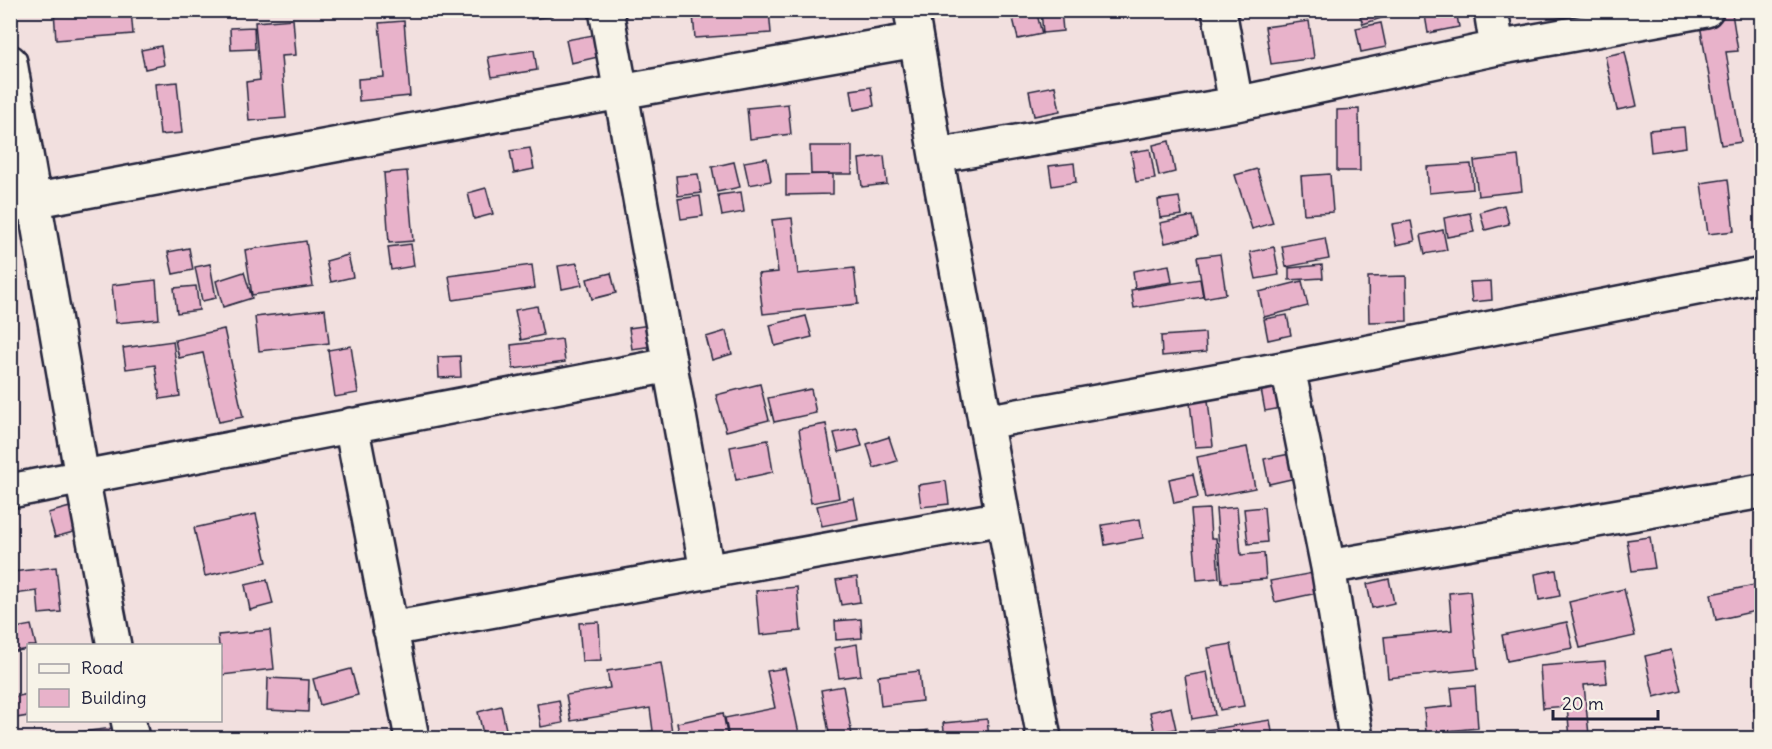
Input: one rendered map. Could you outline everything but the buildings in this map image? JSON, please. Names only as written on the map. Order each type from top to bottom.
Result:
[{"type":"street","points":[[606,10],[707,571]]},
{"type":"street","points":[[1219,10],[1236,104]]},
{"type":"street","points":[[1491,10],[1497,48]]},
{"type":"street","points":[[936,156],[1236,104],[1497,48],[1706,10]]},
{"type":"street","points":[[23,203],[620,92],[913,25],[1044,738]]},
{"type":"street","points":[[10,62],[23,203],[82,477],[114,644]]},
{"type":"street","points":[[985,422],[1288,368],[1761,275]]},
{"type":"street","points":[[10,491],[670,365]]},
{"type":"street","points":[[1288,368],[1328,567],[1356,738]]},
{"type":"street","points":[[351,425],[412,738]]},
{"type":"street","points":[[1328,567],[1761,490]]},
{"type":"street","points":[[390,629],[1003,518]]},
{"type":"street","points":[[128,722],[132,738]]}]
